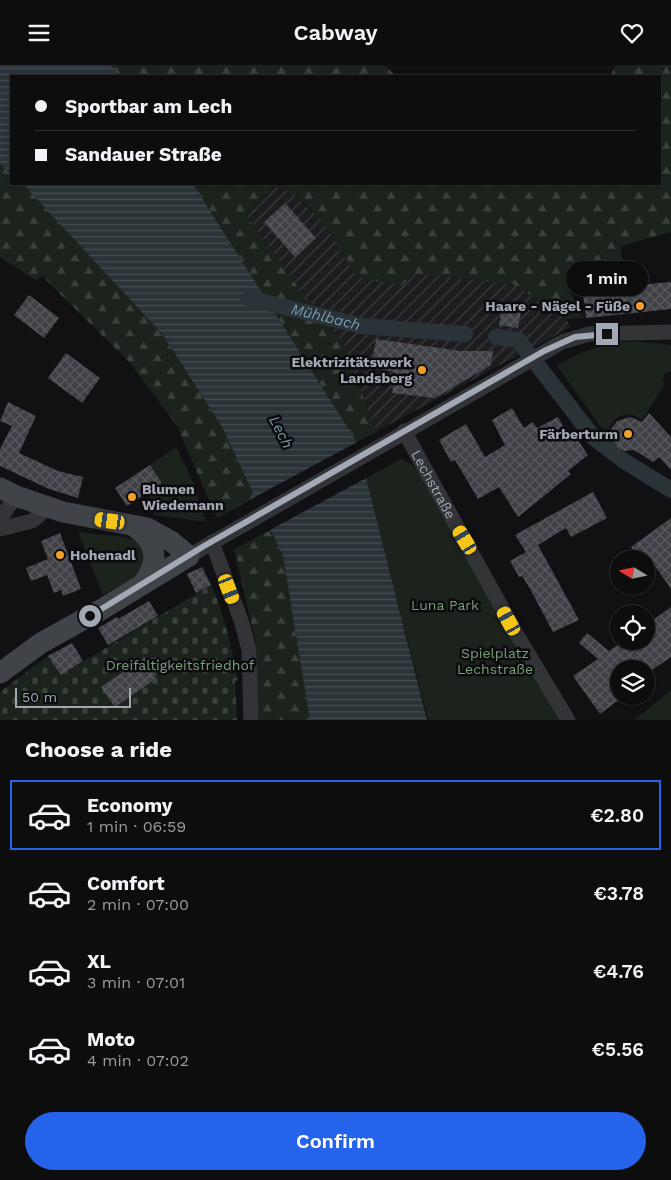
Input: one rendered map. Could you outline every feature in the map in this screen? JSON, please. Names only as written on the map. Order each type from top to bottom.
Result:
[{"type":"street","points":[[0,673],[40,643],[544,351],[562,342],[589,334],[668,333]]},
{"type":"street","name":"Lechstraße","points":[[404,431],[522,644],[568,720]]},
{"type":"street","points":[[0,519],[8,492],[48,507],[147,528],[163,536],[189,556]]},
{"type":"street","points":[[0,529],[32,521],[48,507]]},
{"type":"street","points":[[132,525],[142,532],[156,552],[154,564],[142,585]]},
{"type":"street","points":[[212,542],[250,650],[251,720]]},
{"type":"shaded area","points":[[274,186],[289,190],[324,222],[357,277],[412,273],[513,284],[566,319],[571,327],[376,432],[344,344],[289,276],[245,214]]},
{"type":"green space","points":[[111,65],[384,65],[395,75],[119,75]]},
{"type":"green space","points":[[616,65],[671,65],[671,232],[621,246],[623,268],[570,286],[569,289],[584,318],[566,319],[513,284],[412,273],[402,286],[357,277],[332,236],[313,211],[301,200],[274,186],[245,214],[289,276],[344,344],[376,432],[357,442],[194,185],[661,185],[661,75],[611,75]]},
{"type":"green space","points":[[0,164],[10,173],[10,185],[24,185],[30,190],[163,335],[222,427],[256,497],[217,518],[177,426],[131,364],[42,276],[37,281],[0,257]]},
{"type":"green space","points":[[619,342],[671,345],[671,371],[664,374],[663,382],[665,384],[642,420],[630,415],[619,417],[611,425],[608,437],[557,366],[587,351]]},
{"type":"green space","points":[[176,447],[192,479],[206,522],[154,515],[148,498],[165,487],[150,465]]},
{"type":"green space","name":"Luna Park","points":[[401,459],[414,466],[429,486],[559,720],[428,720],[366,478]]},
{"type":"green space","points":[[271,530],[283,556],[310,720],[255,720],[254,698],[257,648],[234,549]]},
{"type":"green space","points":[[78,532],[125,537],[148,544],[145,572],[103,595]]},
{"type":"green space","name":"Dreifaltigkeitsfriedhof","points":[[211,585],[224,620],[238,680],[235,681],[237,720],[0,720],[0,692],[48,656],[61,675]]},
{"type":"green space","points":[[671,690],[671,720],[635,720],[655,705]]},
{"type":"water","points":[[0,65],[111,65],[119,75],[10,75],[10,173],[0,164]]},
{"type":"water","name":"Lech","points":[[24,185],[194,185],[357,442],[427,720],[310,720],[283,556],[222,427],[163,335]]},
{"type":"pier","points":[[359,441],[368,477],[268,531],[253,498]]},
{"type":"building","points":[[285,203],[316,238],[295,257],[264,222]]},
{"type":"building","points":[[671,282],[671,309],[586,318],[583,294],[639,288],[638,285]]},
{"type":"building","points":[[29,295],[59,318],[44,338],[14,315]]},
{"type":"building","points":[[502,309],[521,312],[518,328],[499,325]]},
{"type":"building","name":"Elektrizitätswerk Landsberg","points":[[376,339],[461,351],[493,351],[491,365],[435,398],[392,393],[395,372],[371,368]]},
{"type":"building","points":[[66,353],[100,378],[82,403],[48,378]]},
{"type":"building","points":[[8,402],[36,416],[19,453],[58,471],[83,477],[78,498],[49,489],[0,466],[0,449],[12,426],[0,421]]},
{"type":"building","points":[[512,408],[524,428],[533,422],[537,428],[558,417],[570,439],[575,436],[588,455],[568,471],[571,474],[518,517],[499,487],[478,499],[455,460],[451,462],[439,440],[466,424],[485,457],[505,445],[492,420]]},
{"type":"building","points":[[649,413],[671,437],[671,470],[659,457],[653,462],[634,450],[625,451],[618,448],[611,439],[611,429],[617,421],[630,417],[642,422]]},
{"type":"building","points":[[150,465],[162,483],[127,506],[115,488]]},
{"type":"building","points":[[593,492],[607,518],[571,537],[566,528],[538,545],[579,620],[553,632],[529,587],[522,576],[519,577],[510,561],[526,552],[515,535]]},
{"type":"building","points":[[671,518],[671,589],[655,566],[655,550],[633,550],[631,547]]},
{"type":"building","points":[[60,533],[81,589],[63,596],[61,590],[54,593],[47,575],[31,581],[26,568],[48,559],[41,541]]},
{"type":"building","points":[[202,567],[211,585],[196,593],[187,574]]},
{"type":"building","points":[[149,601],[158,616],[108,645],[98,628]]},
{"type":"building","points":[[671,607],[671,657],[655,668],[655,660],[610,660],[610,705],[612,705],[600,714],[573,676],[598,659],[579,643],[587,633],[609,651],[655,650],[655,619]]},
{"type":"building","points":[[72,643],[83,661],[61,675],[48,656]]},
{"type":"building","points":[[144,658],[158,658],[163,666],[158,669],[154,680],[115,707],[101,687]]},
{"type":"waterway","name":"Mühlbach","points":[[248,298],[362,326],[465,334]]},
{"type":"waterway","name":"Mühlbach","points":[[496,337],[518,340],[594,438],[624,461],[671,490]]},
{"type":"place","name":"Haare - Nägel - Füße","points":[[640,306]]},
{"type":"place","name":"Elektrizitätswerk Landsberg","points":[[422,370]]},
{"type":"place","name":"Färberturm","points":[[628,434]]},
{"type":"place","name":"Blumen Wiedemann","points":[[132,497]]},
{"type":"place","name":"Hohenadl","points":[[60,555]]},
{"type":"route","points":[[90,616],[204,546],[230,533],[544,351],[575,337],[589,334],[607,334]]},
{"type":"park label","name":"Spielplatz Lechstraße","points":[[495,661]]}]
